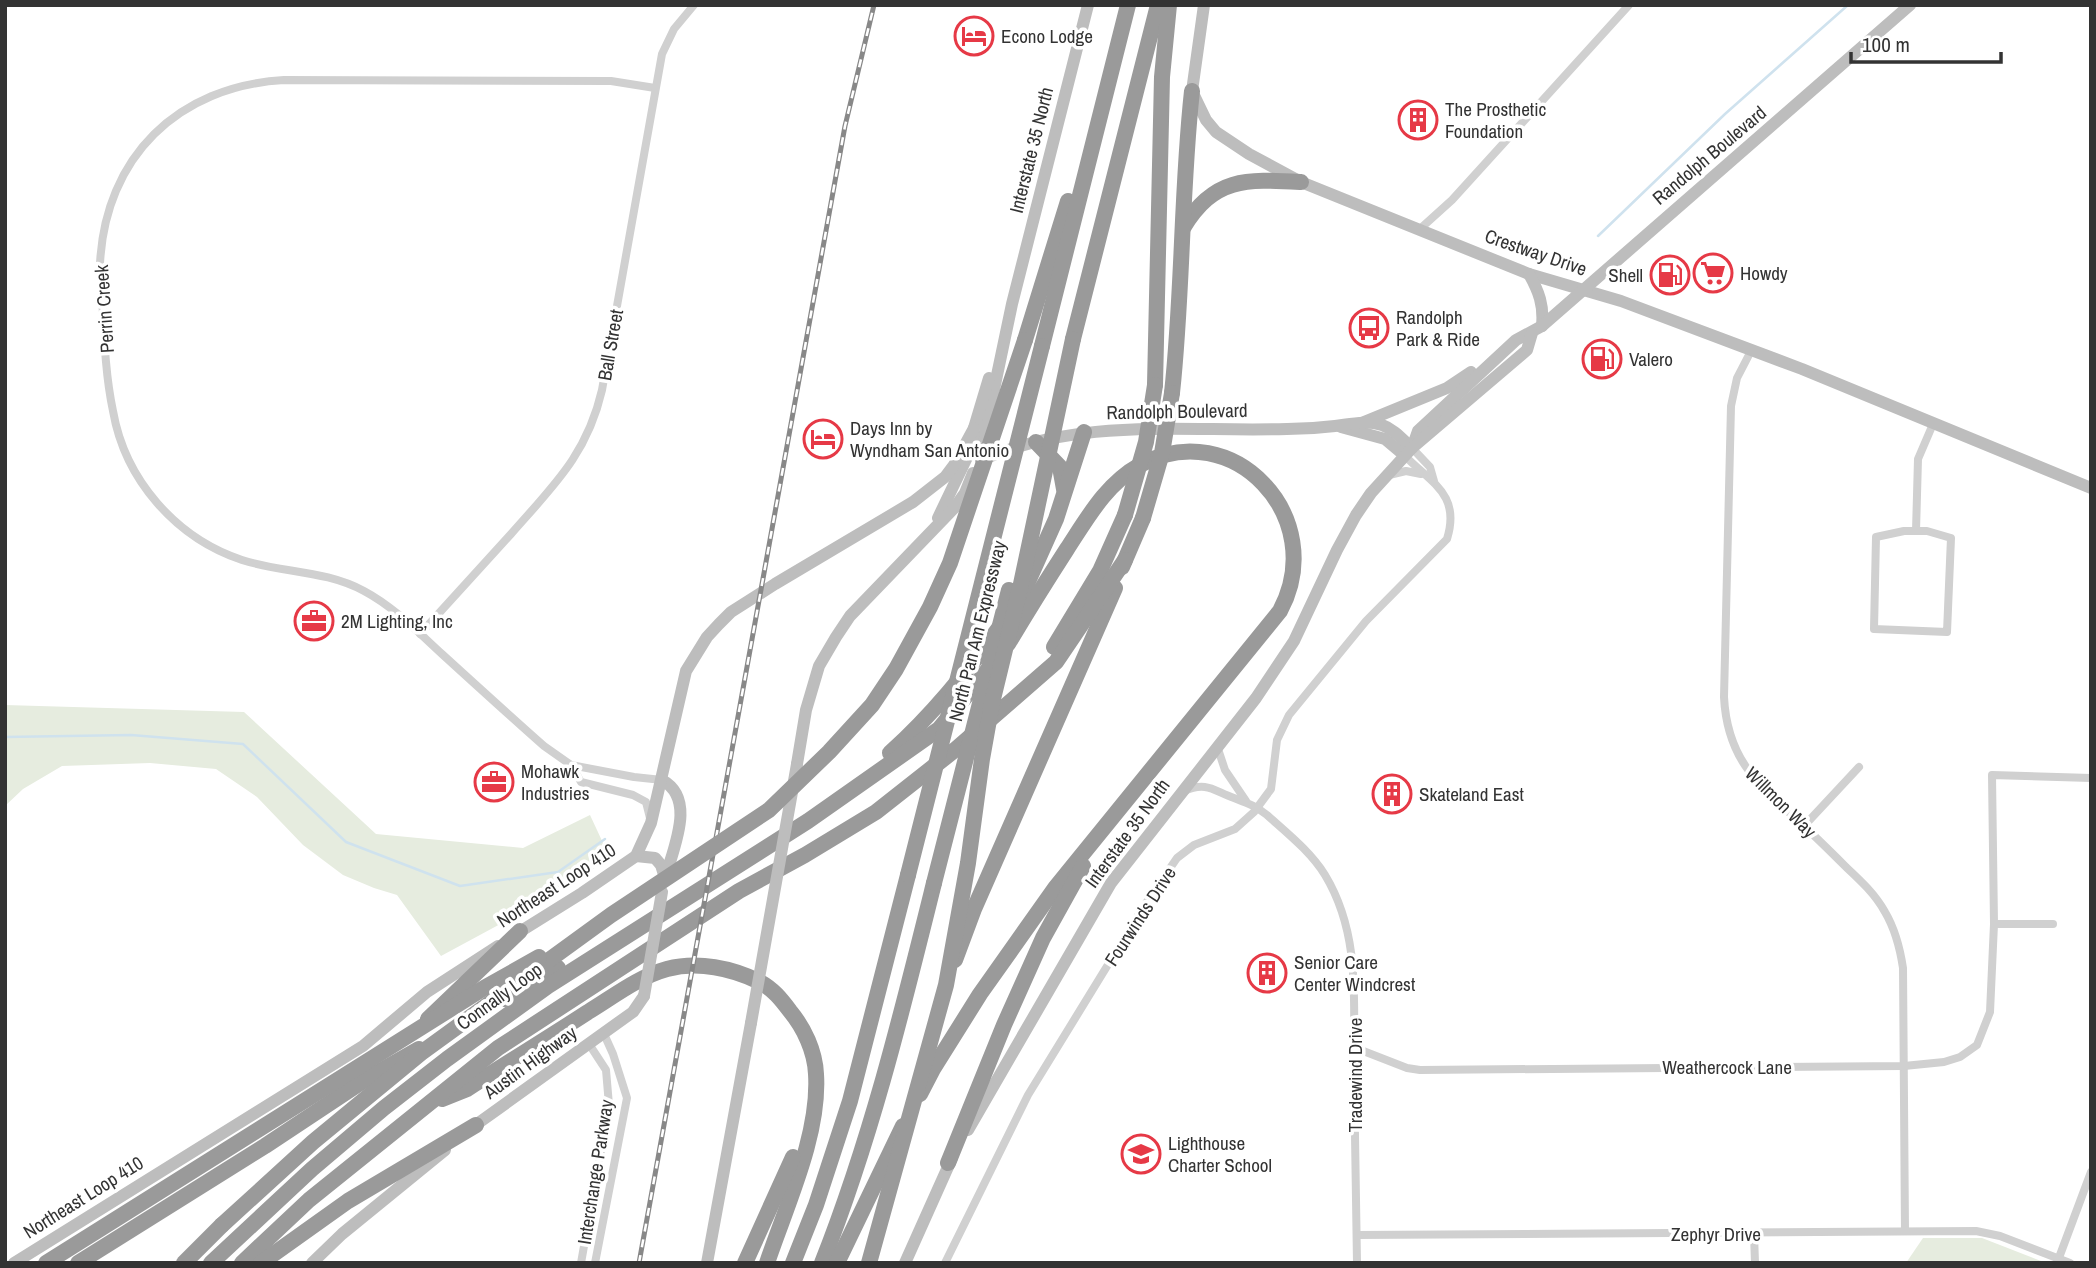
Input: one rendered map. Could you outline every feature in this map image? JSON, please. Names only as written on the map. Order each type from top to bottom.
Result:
[{"type":"highway","name":"North Pan Am Expressway","points":[[793,1263],[820,1193],[850,1101],[1128,5]]},
{"type":"highway","name":"North Pan Am Expressway","points":[[822,1263],[864,1149],[908,988],[1158,5]]},
{"type":"highway","points":[[1009,703],[1039,669],[1085,599],[1125,515],[1146,442],[1154,385],[1162,77],[1170,5]]},
{"type":"highway","points":[[184,1263],[313,1142],[421,1053],[611,915],[769,810],[829,752],[872,705],[914,639],[944,578],[1026,340],[1121,35]]},
{"type":"highway","points":[[869,1263],[946,985],[974,909],[1110,601],[1143,518],[1162,453],[1177,345],[1181,230],[1192,90]]},
{"type":"highway","points":[[1181,230],[1203,201],[1217,190],[1255,180],[1301,182]]},
{"type":"highway","points":[[946,985],[965,883],[992,703],[1021,584],[1073,339]]},
{"type":"highway","points":[[838,799],[925,722],[1020,599],[1046,544],[1084,432]]},
{"type":"highway","points":[[1036,442],[1060,467],[1065,491]]},
{"type":"highway","points":[[837,1263],[872,1186],[933,1069],[980,994],[1055,888],[1280,611],[1292,585],[1295,553],[1292,533],[1282,508],[1257,478],[1244,468],[1217,457],[1190,453],[1160,456],[1140,465],[1107,490],[1004,649],[939,729],[838,799]]},
{"type":"highway","points":[[242,1263],[309,1200],[498,1048],[739,891],[806,855],[876,812],[956,749],[1056,662],[1125,559]]},
{"type":"highway","name":"Connally Loop","points":[[211,1263],[312,1169],[447,1059],[548,986],[755,856],[838,799]]},
{"type":"highway","points":[[948,1163],[1043,938],[1104,829]]},
{"type":"highway","points":[[78,1263],[363,1081],[621,930],[755,856]]},
{"type":"highway","points":[[46,1263],[484,988],[611,915]]},
{"type":"highway","points":[[363,1081],[520,931]]},
{"type":"highway","points":[[421,1109],[467,1088],[632,984],[683,966],[741,972],[770,988],[796,1018],[805,1035],[816,1071],[816,1092],[808,1139],[767,1263]]},
{"type":"highway","points":[[745,1263],[791,1161],[816,1092]]},
{"type":"highway","points":[[261,1263],[348,1201],[476,1125]]},
{"type":"main road","name":"Interstate 35 North","points":[[707,1263],[806,710],[819,666],[850,615],[955,507],[965,493],[979,461],[1012,304],[1088,5]]},
{"type":"main road","points":[[1192,90],[1204,5]]},
{"type":"main road","name":"Randolph Boulevard","points":[[1409,456],[1418,430],[1502,352],[1516,340],[1537,329],[1820,86],[1910,5]]},
{"type":"main road","name":"Crestway Drive","points":[[1192,90],[1206,120],[1216,132],[1249,154],[1301,182],[1530,274],[1582,289],[1802,369],[2091,488]]},
{"type":"main road","points":[[1530,274],[1544,310],[1537,329]]},
{"type":"main road","name":"Interstate 35 North","points":[[932,531],[972,447],[974,428],[1012,304]]},
{"type":"main road","name":"Randolph Boulevard","points":[[1409,456],[1527,350],[1537,329]]},
{"type":"main road","points":[[1364,422],[1447,388],[1502,352]]},
{"type":"main road","name":"Randolph Boulevard","points":[[979,461],[1012,447],[1084,432],[1132,428],[1284,429],[1364,422],[1383,425],[1392,430],[1409,456]]},
{"type":"main road","name":"Randolph Boulevard","points":[[1337,426],[1371,433],[1385,439],[1409,456]]},
{"type":"main road","name":"Northeast Loop 410","points":[[14,1263],[363,1046],[427,992],[636,856],[651,823],[686,671],[713,631],[731,612],[924,494],[945,477],[974,428]]},
{"type":"main road","name":"Interstate 35 North","points":[[905,1263],[948,1163],[1111,883],[1256,698],[1294,642],[1356,515],[1386,476],[1409,456]]},
{"type":"main road","name":"Austin Highway","points":[[312,1263],[342,1234],[476,1125],[633,1012],[644,996],[664,886],[682,811],[679,796],[672,785],[662,780]]},
{"type":"main road","points":[[636,856],[654,858],[661,865],[664,886]]},
{"type":"street","name":"Ball Street","points":[[420,634],[562,477],[592,427],[602,390],[662,54],[694,5]]},
{"type":"street","points":[[1421,228],[1452,200],[1629,5]]},
{"type":"street","name":"Perrin Creek","points":[[651,823],[646,802],[633,795],[581,782],[571,765],[544,746],[381,601],[347,583],[310,572],[250,562],[204,542],[171,518],[144,487],[121,441],[110,392],[100,264],[104,226],[116,189],[135,156],[161,127],[192,104],[246,84],[284,80],[611,81],[655,88]]},
{"type":"street","name":"Willmon Way","points":[[1751,351],[1732,393],[1724,711],[1734,748],[1747,771],[1868,888],[1892,925],[1903,968],[1905,1231]]},
{"type":"street","points":[[1916,531],[1918,459],[1933,424]]},
{"type":"street","points":[[1409,456],[1423,475]]},
{"type":"street","name":"Fourwinds Drive","points":[[945,1263],[1028,1095],[1144,906],[1177,858],[1194,845],[1235,829],[1258,807],[1271,789],[1277,740],[1289,715],[1366,621],[1447,539],[1451,512],[1447,499],[1434,481],[1430,467],[1409,456]]},
{"type":"street","points":[[1386,476],[1406,471],[1434,481]]},
{"type":"street","points":[[1916,531],[1927,531],[1951,538],[1947,632],[1874,629],[1876,537],[1916,531]]},
{"type":"street","name":"Tradewind Drive","points":[[1217,746],[1225,770],[1246,801]]},
{"type":"street","name":"Perrin Creek","points":[[571,765],[662,780]]},
{"type":"street","points":[[1804,826],[1859,768]]},
{"type":"street","name":"Weathercock Lane","points":[[1353,1047],[1407,1068],[1420,1070],[1904,1066],[1944,1062],[1960,1057],[1977,1045],[1992,1003],[1992,775],[2091,778]]},
{"type":"street","name":"Tradewind Drive","points":[[1181,792],[1192,788],[1211,787],[1258,807],[1310,855],[1325,875],[1346,922],[1355,984],[1353,1047],[1357,1263]]},
{"type":"street","points":[[1994,925],[2053,924]]},
{"type":"street","name":"Interchange Parkway","points":[[595,1263],[627,1098],[604,1034]]},
{"type":"street","name":"Interchange Parkway","points":[[581,1263],[609,1105],[606,1070],[589,1044]]},
{"type":"street","points":[[2058,1261],[2091,1172]]},
{"type":"street","name":"Zephyr Drive","points":[[1357,1235],[1754,1234],[1958,1230],[1988,1233],[2058,1261],[2070,1263]]},
{"type":"street","points":[[1754,1234],[1755,1263]]},
{"type":"shaded area","points":[[5,705],[244,712],[376,834],[523,848],[590,815],[610,858],[543,901],[441,956],[397,895],[343,875],[303,845],[257,797],[216,769],[150,763],[62,766],[23,789],[5,806]]},
{"type":"shaded area","points":[[1923,1238],[1982,1238],[2046,1263],[1906,1263]]},
{"type":"waterway","points":[[1598,236],[1725,114],[1848,5]]},
{"type":"waterway","points":[[5,737],[131,735],[243,744],[346,842],[460,886],[558,872],[605,839]]},
{"type":"railway","points":[[639,1263],[845,126],[874,5]]},
{"type":"place","name":"Econo Lodge","points":[[974,36]]},
{"type":"place","name":"The Prosthetic Foundation","points":[[1418,120]]},
{"type":"place","name":"Howdy","points":[[1713,273]]},
{"type":"place","name":"Shell","points":[[1670,275]]},
{"type":"place","name":"Randolph Park & Ride","points":[[1369,328]]},
{"type":"place","name":"Valero","points":[[1602,359]]},
{"type":"place","name":"Days Inn by Wyndham San Antonio","points":[[823,439]]},
{"type":"place","name":"2M Lighting, Inc","points":[[314,621]]},
{"type":"place","name":"Mohawk Industries","points":[[494,782]]},
{"type":"place","name":"Skateland East","points":[[1392,794]]},
{"type":"place","name":"Senior Care Center Windcrest","points":[[1267,973]]},
{"type":"place","name":"Lighthouse Charter School","points":[[1141,1154]]}]
